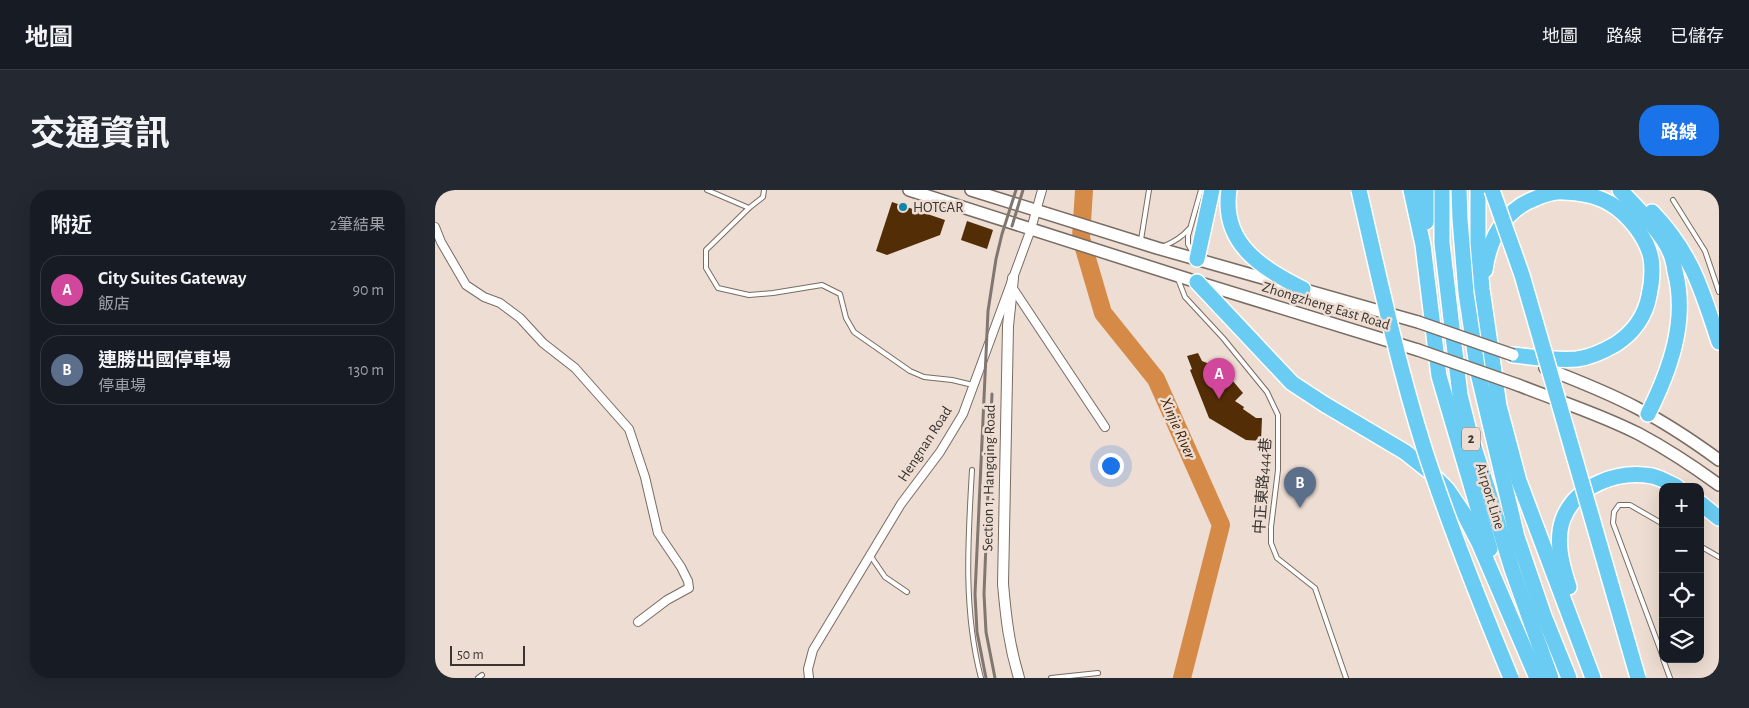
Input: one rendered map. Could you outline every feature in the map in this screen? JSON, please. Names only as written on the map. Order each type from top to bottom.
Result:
[{"type":"highway","points":[[1197,259],[1212,190]]},
{"type":"highway","points":[[1229,190],[1227,199],[1229,219],[1238,240],[1259,264],[1273,274],[1303,289]]},
{"type":"highway","points":[[1359,190],[1381,293],[1425,451],[1453,534],[1511,678]]},
{"type":"highway","points":[[1411,190],[1423,245],[1439,376],[1463,462],[1511,617]]},
{"type":"highway","points":[[1426,190],[1427,273]]},
{"type":"highway","name":"Airport Line","points":[[1442,190],[1442,243],[1460,394],[1470,435],[1512,569],[1551,678]]},
{"type":"highway","name":"Airport Line","points":[[1459,190],[1466,293],[1478,374],[1517,537],[1544,616],[1569,678]]},
{"type":"highway","points":[[1478,190],[1478,242],[1482,289],[1499,406],[1519,481],[1593,678]]},
{"type":"highway","points":[[1492,190],[1522,275],[1638,678]]},
{"type":"highway","points":[[1620,190],[1651,211],[1681,246],[1701,287],[1719,342]]},
{"type":"highway","points":[[1620,190],[1652,225],[1670,252],[1678,284],[1679,321],[1672,358],[1662,386],[1648,414]]},
{"type":"highway","points":[[1482,289],[1486,264],[1497,231],[1508,216],[1519,206],[1543,196],[1562,192],[1589,195],[1611,204],[1630,220],[1641,234],[1651,256],[1652,281],[1647,306],[1636,329],[1602,352],[1579,359],[1554,360],[1513,355]]},
{"type":"highway","points":[[1195,281],[1292,383],[1405,452],[1429,471],[1447,489],[1464,514],[1479,543],[1537,678]]},
{"type":"highway","points":[[1600,678],[1563,568],[1559,543],[1562,520],[1569,507],[1578,497],[1591,486],[1611,478],[1633,474],[1654,476],[1669,483]]},
{"type":"highway","points":[[1704,506],[1719,518]]},
{"type":"main road","name":"Zhongzheng East Road","points":[[909,190],[1418,350],[1518,385],[1637,433],[1690,463],[1719,486]]},
{"type":"main road","name":"Zhongzheng East Road","points":[[971,190],[1157,248],[1418,322],[1513,355],[1599,390],[1648,414],[1719,460]]},
{"type":"main road","points":[[1195,281],[1197,259]]},
{"type":"main road","points":[[1637,433],[1648,414]]},
{"type":"street","name":"Hengnan Road","points":[[809,678],[808,669],[813,650],[901,504],[940,452],[963,414],[1038,210],[1042,190]]},
{"type":"street","points":[[435,227],[441,242],[466,285],[484,297],[500,303],[520,318],[543,342],[575,368],[629,429],[645,477],[658,533],[681,567],[688,581],[689,588],[667,600],[638,622]]},
{"type":"street","points":[[1012,282],[1105,427]]},
{"type":"street","name":"Section 1, Hangqing Road","points":[[1012,282],[1007,326],[1003,584],[1010,649],[1019,678]]},
{"type":"lane","points":[[707,190],[749,208]]},
{"type":"lane","points":[[765,190],[763,197],[706,250],[706,268],[718,288],[749,294],[773,293],[822,285],[840,294],[846,318],[854,332],[910,371],[925,378],[952,380],[973,385]]},
{"type":"lane","points":[[1141,242],[1149,190]]},
{"type":"lane","points":[[1197,259],[1188,244],[1190,228],[1201,190]]},
{"type":"lane","points":[[1673,200],[1705,251],[1719,292]]},
{"type":"lane","points":[[1157,248],[1182,237],[1190,228]]},
{"type":"lane","name":"中正東路444巷","points":[[1176,275],[1185,296],[1223,338],[1267,392],[1278,415],[1278,470],[1271,527],[1271,544],[1277,558],[1315,588],[1346,678]]},
{"type":"lane","points":[[972,470],[967,560],[976,657],[981,678]]},
{"type":"lane","points":[[1659,522],[1630,505],[1619,505],[1614,512],[1613,523],[1659,647]]},
{"type":"lane","points":[[1704,548],[1719,556]]},
{"type":"lane","points":[[870,555],[885,577],[907,592]]},
{"type":"lane","points":[[1665,663],[1670,678]]},
{"type":"lane","points":[[1051,678],[1098,673]]},
{"type":"building","points":[[892,202],[945,220],[940,235],[887,255],[876,251]]},
{"type":"building","points":[[967,221],[993,230],[987,249],[961,240]]},
{"type":"building","points":[[1198,353],[1202,361],[1212,365],[1223,389],[1232,380],[1243,393],[1235,401],[1256,418],[1262,418],[1261,441],[1246,440],[1209,418],[1190,370],[1192,369],[1187,356]]},
{"type":"waterway","name":"Xinjie River","points":[[1084,190],[1081,238],[1103,313],[1156,379],[1221,525],[1182,678]]},
{"type":"railway","points":[[986,678],[977,632],[975,594],[988,311],[996,259],[1016,190]]},
{"type":"railway","points":[[1012,226],[1023,190]]},
{"type":"railway","points":[[992,394],[984,594],[986,632],[995,678]]},
{"type":"place","name":"HOTCAR","points":[[903,207]]},
{"type":"place","name":"City Suites Gateway","points":[[1219,399]]},
{"type":"place","name":"連勝出國停車場","points":[[1300,508]]}]
